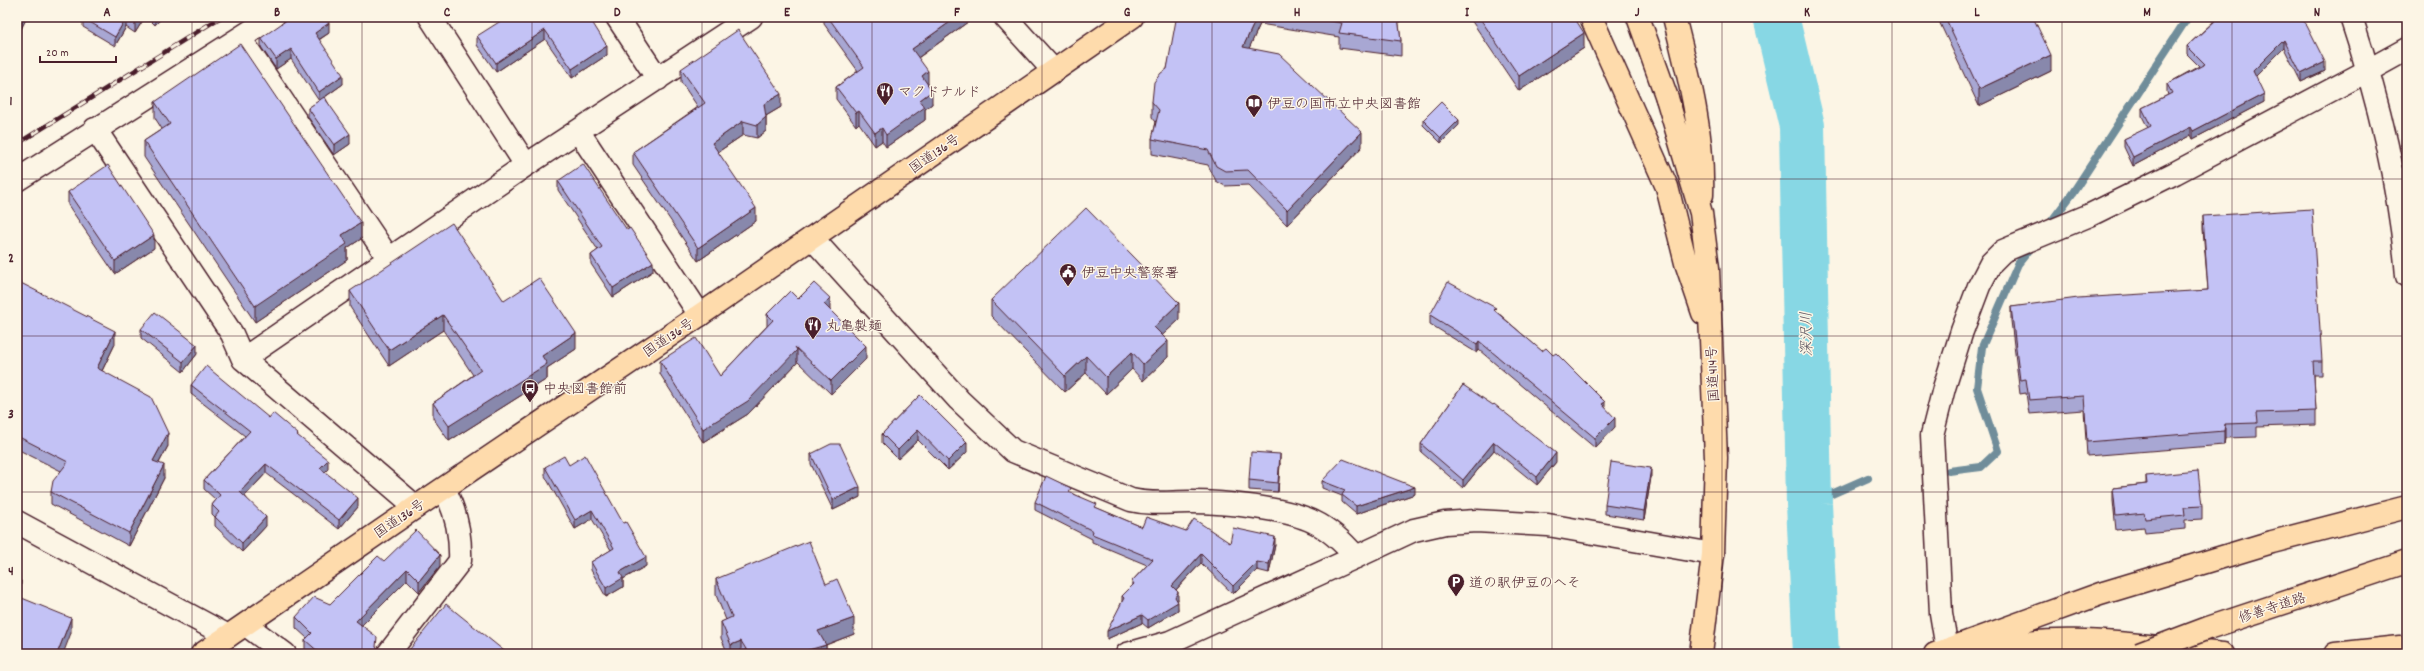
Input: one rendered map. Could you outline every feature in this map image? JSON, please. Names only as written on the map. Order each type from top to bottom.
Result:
[{"type":"main road","name":"国道136号","points":[[202,654],[700,315],[1053,70],[1132,17]]},
{"type":"main road","points":[[1591,17],[1667,187],[1686,263],[1710,331]]},
{"type":"main road","name":"国道414号","points":[[1638,17],[1667,98],[1701,213],[1708,268],[1716,458],[1713,554],[1701,654]]},
{"type":"main road","points":[[1674,17],[1692,90],[1703,162],[1701,213]]},
{"type":"main road","points":[[1941,651],[2100,594],[2272,542],[2407,507]]},
{"type":"main road","name":"修善寺道路","points":[[2138,654],[2208,628],[2407,562]]},
{"type":"main road","points":[[1977,654],[2035,643],[2078,640],[2223,654]]},
{"type":"main road","points":[[2336,654],[2400,647]]},
{"type":"street","points":[[17,180],[273,17]]},
{"type":"street","points":[[430,17],[526,165]]},
{"type":"street","points":[[617,17],[658,79]]},
{"type":"street","points":[[243,359],[526,165],[579,132],[751,17]]},
{"type":"street","points":[[1005,17],[1053,70]]},
{"type":"street","points":[[2351,17],[2369,70],[2392,168],[2404,238],[2407,276]]},
{"type":"street","points":[[240,38],[389,259]]},
{"type":"street","points":[[1941,651],[1941,614],[1932,436],[1944,388],[1979,286],[1991,263],[2003,251],[2021,242],[2065,226],[2175,173],[2407,49]]},
{"type":"street","points":[[95,129],[232,334],[243,359],[416,507]]},
{"type":"street","points":[[579,132],[700,315]]},
{"type":"street","points":[[812,238],[959,400],[1013,451],[1131,500],[1149,504],[1211,502],[1285,512],[1314,522],[1340,538],[1356,557]]},
{"type":"street","points":[[388,654],[460,561],[461,549],[455,512],[444,489]]},
{"type":"street","points":[[1127,654],[1170,642],[1414,530],[1445,523],[1476,521],[1548,525],[1713,554]]},
{"type":"street","points":[[17,522],[228,636]]},
{"type":"street","points":[[246,625],[285,654]]},
{"type":"building","points":[[17,17],[23,17],[19,24],[17,23]]},
{"type":"building","points":[[139,17],[135,24],[126,18],[115,37],[83,18]]},
{"type":"building","points":[[291,17],[325,17],[329,23],[315,33],[343,75],[319,92],[291,49],[276,59],[261,38]]},
{"type":"building","points":[[507,17],[589,17],[607,46],[572,69],[545,30],[496,63],[477,36]]},
{"type":"building","points":[[828,17],[957,17],[912,49],[928,71],[922,76],[932,91],[920,100],[925,107],[886,135],[882,128],[875,133],[859,111],[856,113],[836,87],[864,67]]},
{"type":"building","points":[[1179,17],[1257,17],[1243,47],[1279,54],[1362,132],[1287,210],[1248,170],[1225,171],[1216,166],[1208,150],[1152,139],[1159,110],[1152,102],[1154,82],[1161,73],[1167,69],[1176,20]]},
{"type":"building","points":[[1307,17],[1398,17],[1401,41],[1339,33],[1342,23]]},
{"type":"building","points":[[1479,17],[1574,17],[1584,33],[1519,76]]},
{"type":"building","points":[[1945,17],[2033,17],[2051,55],[1979,89]]},
{"type":"building","points":[[2214,17],[2299,17],[2307,26],[2325,62],[2301,74],[2284,40],[2253,71],[2264,94],[2193,131],[2191,127],[2133,157],[2124,139],[2151,126],[2142,108],[2172,93],[2167,84],[2205,64],[2187,46],[2216,20]]},
{"type":"building","points":[[738,30],[781,94],[764,104],[766,117],[757,125],[743,121],[712,143],[756,208],[698,248],[633,152],[705,103],[681,69]]},
{"type":"building","points":[[240,44],[361,223],[342,235],[347,244],[255,306],[144,141],[170,124],[155,102]]},
{"type":"building","points":[[324,97],[350,134],[334,145],[308,108]]},
{"type":"building","points":[[1441,102],[1459,120],[1441,138],[1423,120]]},
{"type":"building","points":[[583,164],[627,230],[630,228],[653,262],[613,288],[591,255],[602,247],[558,181]]},
{"type":"building","points":[[108,165],[154,235],[115,261],[68,192]]},
{"type":"building","points":[[1086,208],[1179,303],[1154,327],[1168,341],[1143,364],[1132,352],[1106,377],[1086,356],[1065,376],[991,300]]},
{"type":"building","points":[[2312,209],[2322,361],[2313,361],[2316,411],[2256,413],[2257,423],[2225,424],[2224,431],[2087,442],[2084,396],[2029,400],[2026,379],[2020,380],[2011,307],[2078,298],[2208,290],[2203,216]]},
{"type":"building","points":[[452,223],[504,301],[539,278],[576,333],[542,356],[547,364],[449,426],[433,403],[481,370],[443,315],[389,350],[350,291]]},
{"type":"building","points":[[17,281],[115,331],[97,368],[151,397],[168,433],[153,461],[164,465],[129,533],[51,492],[53,481],[68,462],[17,436]]},
{"type":"building","points":[[1448,282],[1496,308],[1494,310],[1542,351],[1546,348],[1553,355],[1556,353],[1605,402],[1602,404],[1615,418],[1595,438],[1479,341],[1477,344],[1430,315]]},
{"type":"building","points":[[814,283],[830,298],[824,304],[866,346],[831,381],[795,347],[797,350],[748,401],[703,429],[660,361],[696,338],[720,376],[773,320],[767,314],[790,291],[798,299]]},
{"type":"building","points":[[155,312],[197,345],[183,362],[141,329]]},
{"type":"building","points":[[206,366],[269,418],[273,413],[328,460],[320,468],[358,498],[339,520],[266,464],[240,492],[266,517],[242,543],[215,517],[219,512],[212,505],[220,495],[204,480],[250,431],[191,385]]},
{"type":"building","points":[[1463,385],[1493,405],[1494,404],[1556,453],[1537,477],[1494,442],[1463,480],[1421,444]]},
{"type":"building","points":[[920,395],[967,442],[948,461],[918,430],[898,450],[882,434]]},
{"type":"building","points":[[831,444],[840,444],[860,487],[833,500],[811,454]]},
{"type":"building","points":[[1251,452],[1280,454],[1278,483],[1249,480]]},
{"type":"building","points":[[585,455],[623,523],[626,522],[646,557],[620,572],[623,578],[606,588],[591,562],[614,548],[592,510],[575,520],[545,467],[564,456],[569,465]]},
{"type":"building","points":[[1343,459],[1415,487],[1356,506],[1342,495],[1345,490],[1322,481]]},
{"type":"building","points":[[1611,462],[1651,468],[1644,511],[1605,505]]},
{"type":"building","points":[[2198,471],[2202,506],[2184,507],[2185,515],[2145,519],[2144,513],[2116,516],[2113,488],[2147,484],[2146,476]]},
{"type":"building","points":[[1046,476],[1071,488],[1069,492],[1097,504],[1095,507],[1142,527],[1146,517],[1186,531],[1194,519],[1230,543],[1233,528],[1275,537],[1269,564],[1257,562],[1233,586],[1201,554],[1172,586],[1178,592],[1175,597],[1178,602],[1148,620],[1142,615],[1107,631],[1124,598],[1122,596],[1134,584],[1132,581],[1153,559],[1092,534],[1093,531],[1035,502]]},
{"type":"building","points":[[416,530],[440,555],[419,581],[407,569],[356,621],[377,637],[376,647],[380,653],[388,654],[321,654],[305,640],[312,633],[296,617],[314,597],[330,604],[378,556],[384,561]]},
{"type":"building","points":[[809,541],[826,584],[837,579],[854,618],[818,631],[826,645],[805,651],[803,654],[749,654],[741,641],[731,645],[721,622],[732,617],[716,579]]},
{"type":"building","points":[[17,580],[21,581],[17,593]]},
{"type":"building","points":[[17,596],[71,618],[57,654],[17,654]]},
{"type":"building","points":[[446,604],[508,654],[406,654]]},
{"type":"building","points":[[398,650],[403,654],[393,654]]},
{"type":"waterway","name":"深沢川","points":[[1776,17],[1802,126],[1809,504],[1816,654]]},
{"type":"waterway","points":[[2048,226],[2072,194],[2188,17]]},
{"type":"waterway","points":[[1949,471],[1981,467],[1998,451],[1977,388],[1982,347],[2018,264],[2034,244]]},
{"type":"waterway","points":[[1809,504],[1868,478]]},
{"type":"railway","points":[[17,144],[221,17]]},
{"type":"place","name":"マクドナルド","points":[[885,106]]},
{"type":"place","name":"伊豆の国市立中央図書館","points":[[1254,118]]},
{"type":"place","name":"伊豆中央警察署","points":[[1068,287]]},
{"type":"place","name":"丸亀製麺","points":[[813,340]]},
{"type":"place","name":"中央図書館前","points":[[530,403]]},
{"type":"place","name":"道の駅伊豆のへそ","points":[[1456,597]]}]
